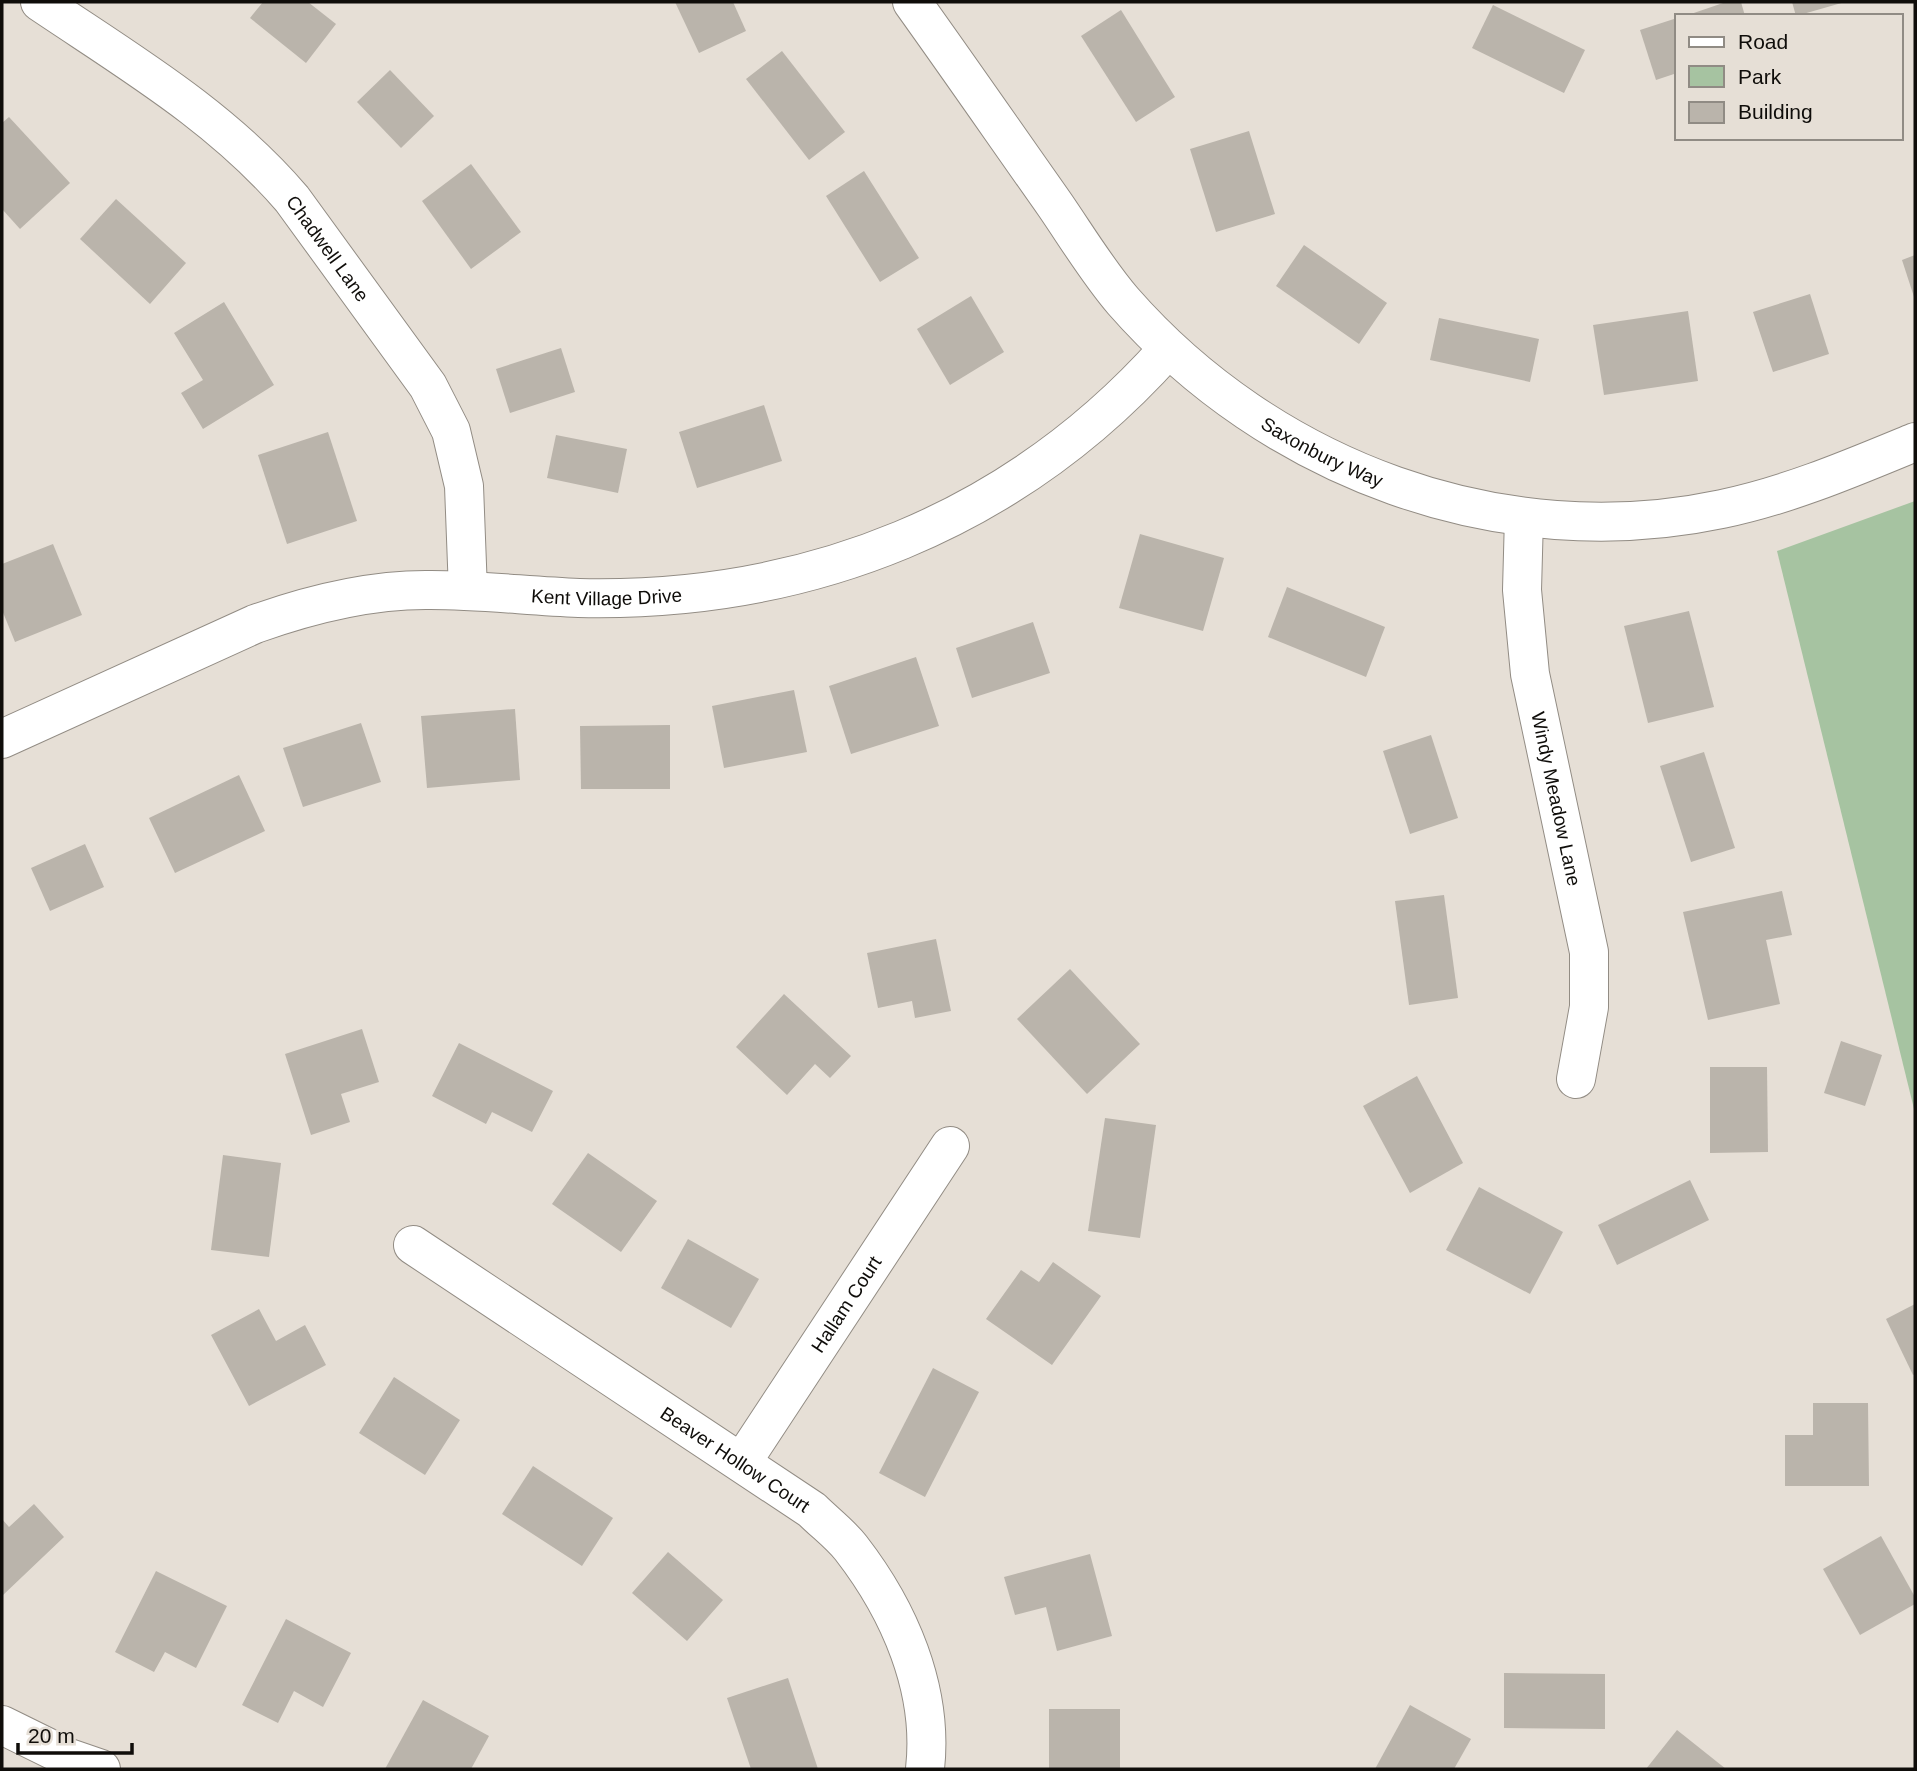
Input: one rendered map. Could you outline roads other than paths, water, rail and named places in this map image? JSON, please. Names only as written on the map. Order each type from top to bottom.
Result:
[{"type":"street","name":"Chadwell Lane","points":[[40,2],[206,114],[236,139],[292,198],[420,374],[451,431],[459,456],[464,486],[468,591]]},
{"type":"street","name":"Saxonbury Way","points":[[912,2],[1121,299],[1168,349],[1204,380],[1270,428],[1343,466],[1393,486],[1471,509],[1524,517],[1594,522],[1637,521],[1721,509],[1802,488],[1915,442]]},
{"type":"street","name":"Kent Village Drive","points":[[2,739],[289,612],[359,595],[394,591],[468,591],[580,598],[695,592],[793,575],[888,547],[953,519],[1024,477],[1090,427],[1168,349]]},
{"type":"street","name":"Windy Meadow Lane","points":[[1524,517],[1522,590],[1530,674],[1589,951],[1589,1007],[1576,1079]]},
{"type":"street","name":"Hallam Court","points":[[742,1462],[950,1146]]},
{"type":"street","name":"Beaver Hollow Court","points":[[413,1245],[812,1510],[849,1546],[883,1593],[909,1651],[924,1705],[925,1769]]},
{"type":"street","points":[[2,1725],[69,1758],[101,1769]]}]
